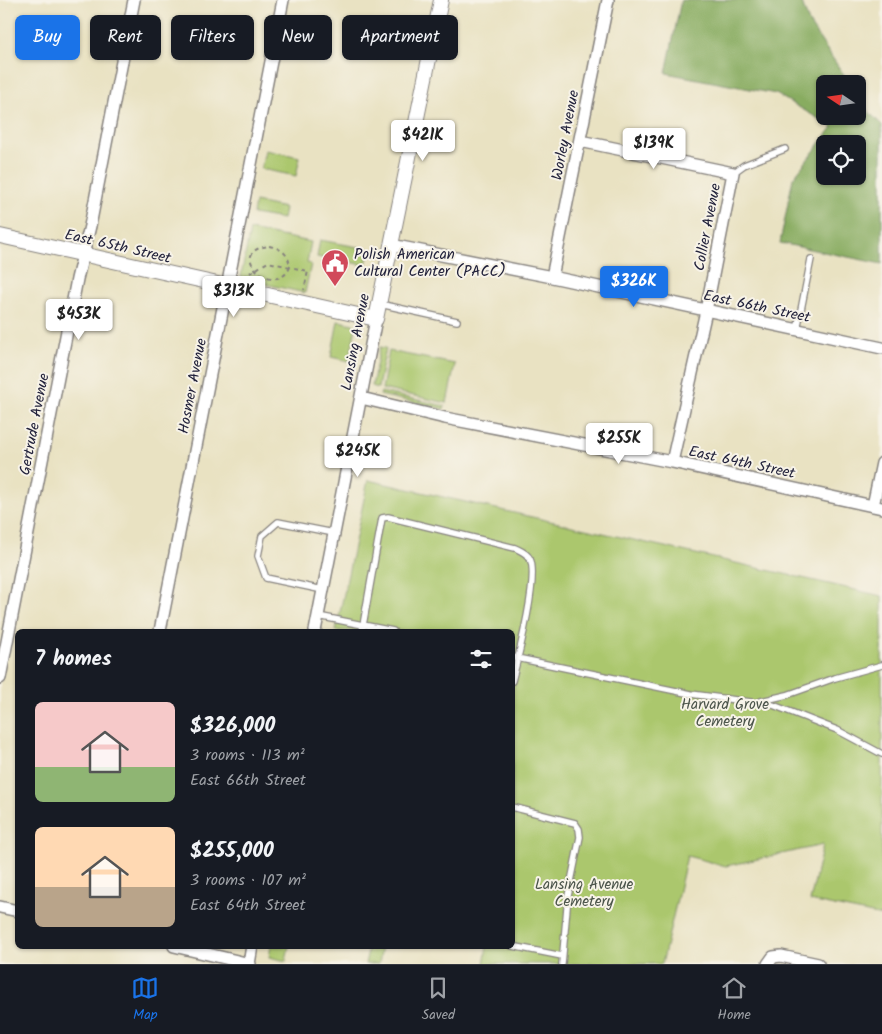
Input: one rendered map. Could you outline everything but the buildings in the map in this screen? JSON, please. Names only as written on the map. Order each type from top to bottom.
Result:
[{"type":"street","name":"Gertrude Avenue","points":[[0,678],[134,0]]},
{"type":"street","name":"Hosmer Avenue","points":[[160,629],[233,283],[283,0]]},
{"type":"street","name":"Lansing Avenue","points":[[315,629],[441,0]]},
{"type":"street","name":"Worley Avenue","points":[[552,277],[608,0]]},
{"type":"street","points":[[580,141],[733,173]]},
{"type":"street","name":"Collier Avenue","points":[[672,462],[706,311],[733,173]]},
{"type":"street","name":"East 65th Street","points":[[0,236],[83,255],[233,283],[376,319]]},
{"type":"street","name":"East 66th Street","points":[[391,245],[552,277],[882,348]]},
{"type":"street","name":"East 64th Street","points":[[360,398],[446,418],[672,462],[877,507]]},
{"type":"street","points":[[877,507],[882,464]]},
{"type":"street","points":[[0,907],[15,910]]},
{"type":"street","points":[[186,949],[249,964],[252,949]]},
{"type":"street","points":[[770,960],[781,956],[818,964]]},
{"type":"lane","points":[[733,173],[744,165],[785,149]]},
{"type":"lane","points":[[797,330],[811,259]]},
{"type":"lane","points":[[380,304],[457,321]]},
{"type":"lane","points":[[318,616],[362,628],[382,518],[388,517],[515,548],[526,554],[532,565],[532,584],[515,657],[691,694],[773,705],[837,730],[882,754]]},
{"type":"lane","points":[[323,590],[266,578],[258,556],[262,536],[278,522],[334,533]]},
{"type":"lane","points":[[751,702],[780,697],[835,678],[882,665]]},
{"type":"lane","points":[[515,807],[575,823],[579,829],[580,838],[568,896],[562,964]]},
{"type":"lane","points":[[515,947],[562,956]]},
{"type":"path","points":[[269,246],[283,251],[288,257],[290,267],[282,276],[273,278],[263,276],[254,270],[251,262],[254,252],[258,249],[269,246]]},
{"type":"path","points":[[233,283],[268,262],[308,271],[303,295]]},
{"type":"green space","points":[[681,0],[801,0],[809,23],[844,75],[816,75],[816,117],[776,94],[666,73]]},
{"type":"green space","points":[[866,108],[882,125],[882,264],[780,243],[793,178],[816,149],[816,185],[866,185],[866,135],[827,135],[833,127],[830,125],[866,125]]},
{"type":"green space","points":[[265,150],[300,157],[296,176],[261,169]]},
{"type":"green space","points":[[255,202],[285,208],[283,219],[253,214]]},
{"type":"green space","points":[[250,230],[311,242],[307,263],[311,264],[305,293],[243,279],[241,276]]},
{"type":"green space","points":[[320,240],[369,249],[366,265],[317,257]]},
{"type":"green space","points":[[338,321],[353,324],[356,327],[349,361],[331,357]]},
{"type":"green space","points":[[380,347],[386,348],[378,388],[372,386]]},
{"type":"green space","points":[[389,351],[455,364],[447,403],[382,389]]},
{"type":"green space","points":[[381,392],[445,406],[444,409],[380,395]]},
{"type":"green space","name":"Harvard Grove Cemetery","points":[[368,480],[882,596],[882,916],[810,901],[823,845],[726,866],[687,856],[662,964],[484,964],[486,949],[515,949],[515,629],[336,629]]},
{"type":"green space","points":[[270,949],[288,949],[286,961],[269,957]]},
{"type":"green space","points":[[368,949],[382,949],[379,964],[365,964]]},
{"type":"place","name":"Polish American Cultural Center (PACC)","points":[[335,287]]},
{"type":"park label","name":"Lansing Avenue Cemetery","points":[[584,892]]}]
